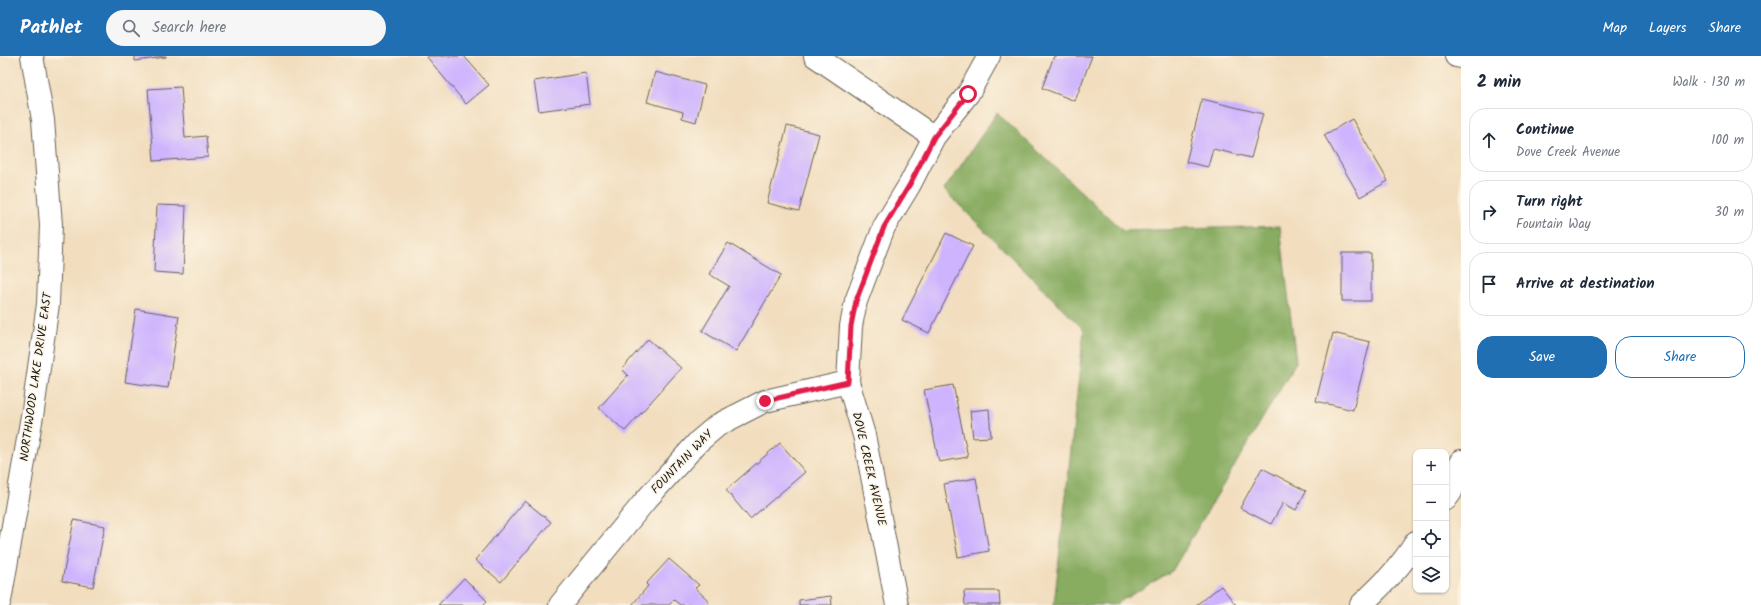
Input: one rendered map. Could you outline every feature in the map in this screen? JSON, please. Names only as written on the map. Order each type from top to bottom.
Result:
[{"type":"street","name":"NORTHWOOD LAKE DRIVE EAST","points":[[0,601],[33,410],[48,304],[51,225],[43,120],[32,56]]},
{"type":"street","points":[[815,56],[934,137]]},
{"type":"street","name":"DOVE CREEK AVENUE","points":[[897,605],[864,435],[848,382],[851,326],[856,301],[884,227],[910,184],[934,137],[968,94],[989,56]]},
{"type":"street","points":[[1456,56],[1461,57]]},
{"type":"street","name":"FOUNTAIN WAY","points":[[560,605],[644,501],[698,442],[718,425],[765,401],[848,382]]},
{"type":"street","points":[[1449,495],[1461,461]]},
{"type":"street","points":[[1361,605],[1388,580],[1406,559],[1413,547]]},
{"type":"green space","points":[[997,113],[1123,231],[1280,226],[1296,362],[1172,571],[1114,605],[1054,605],[1084,330],[944,190]]},
{"type":"building","points":[[135,56],[166,56],[166,57],[135,61]]},
{"type":"building","points":[[426,56],[464,56],[489,85],[466,104]]},
{"type":"building","points":[[1054,56],[1092,56],[1075,101],[1042,88]]},
{"type":"building","points":[[655,72],[705,85],[696,122],[682,118],[683,112],[647,102]]},
{"type":"building","points":[[586,73],[590,104],[539,111],[534,81]]},
{"type":"building","points":[[181,87],[185,138],[206,136],[208,157],[154,161],[148,89]]},
{"type":"building","points":[[1202,99],[1263,114],[1251,158],[1213,149],[1208,167],[1186,162]]},
{"type":"building","points":[[1352,119],[1388,181],[1360,197],[1324,135]]},
{"type":"building","points":[[787,126],[819,134],[799,211],[767,203]]},
{"type":"building","points":[[157,205],[186,206],[183,274],[154,272]]},
{"type":"building","points":[[946,233],[973,246],[929,333],[902,320]]},
{"type":"building","points":[[728,243],[781,275],[736,351],[702,331],[729,286],[709,274]]},
{"type":"building","points":[[1342,253],[1371,253],[1371,301],[1342,301]]},
{"type":"building","points":[[136,309],[179,316],[168,388],[125,382]]},
{"type":"building","points":[[1333,333],[1370,342],[1353,410],[1316,401]]},
{"type":"building","points":[[648,339],[681,368],[625,431],[599,408],[628,375],[622,369]]},
{"type":"building","points":[[953,385],[968,457],[939,462],[924,390]]},
{"type":"building","points":[[989,409],[991,437],[973,438],[970,411]]},
{"type":"building","points":[[780,443],[805,472],[750,519],[726,490]]},
{"type":"building","points":[[1262,468],[1306,491],[1296,510],[1283,503],[1271,524],[1240,508]]},
{"type":"building","points":[[976,478],[989,551],[958,557],[944,484]]},
{"type":"building","points":[[525,501],[551,522],[501,582],[475,560]]},
{"type":"building","points":[[74,520],[105,526],[93,587],[62,581]]},
{"type":"building","points":[[669,559],[699,585],[695,588],[709,601],[705,605],[680,605],[674,600],[669,605],[632,605],[648,586],[646,584]]},
{"type":"building","points":[[464,578],[487,601],[483,605],[438,605]]},
{"type":"building","points":[[1221,586],[1236,605],[1196,605]]},
{"type":"building","points":[[964,591],[999,591],[1000,605],[965,605]]},
{"type":"building","points":[[831,596],[832,605],[799,605],[799,600]]},
{"type":"route","points":[[765,401],[848,382],[851,326],[856,301],[884,227],[910,184],[934,137],[968,94]]}]
